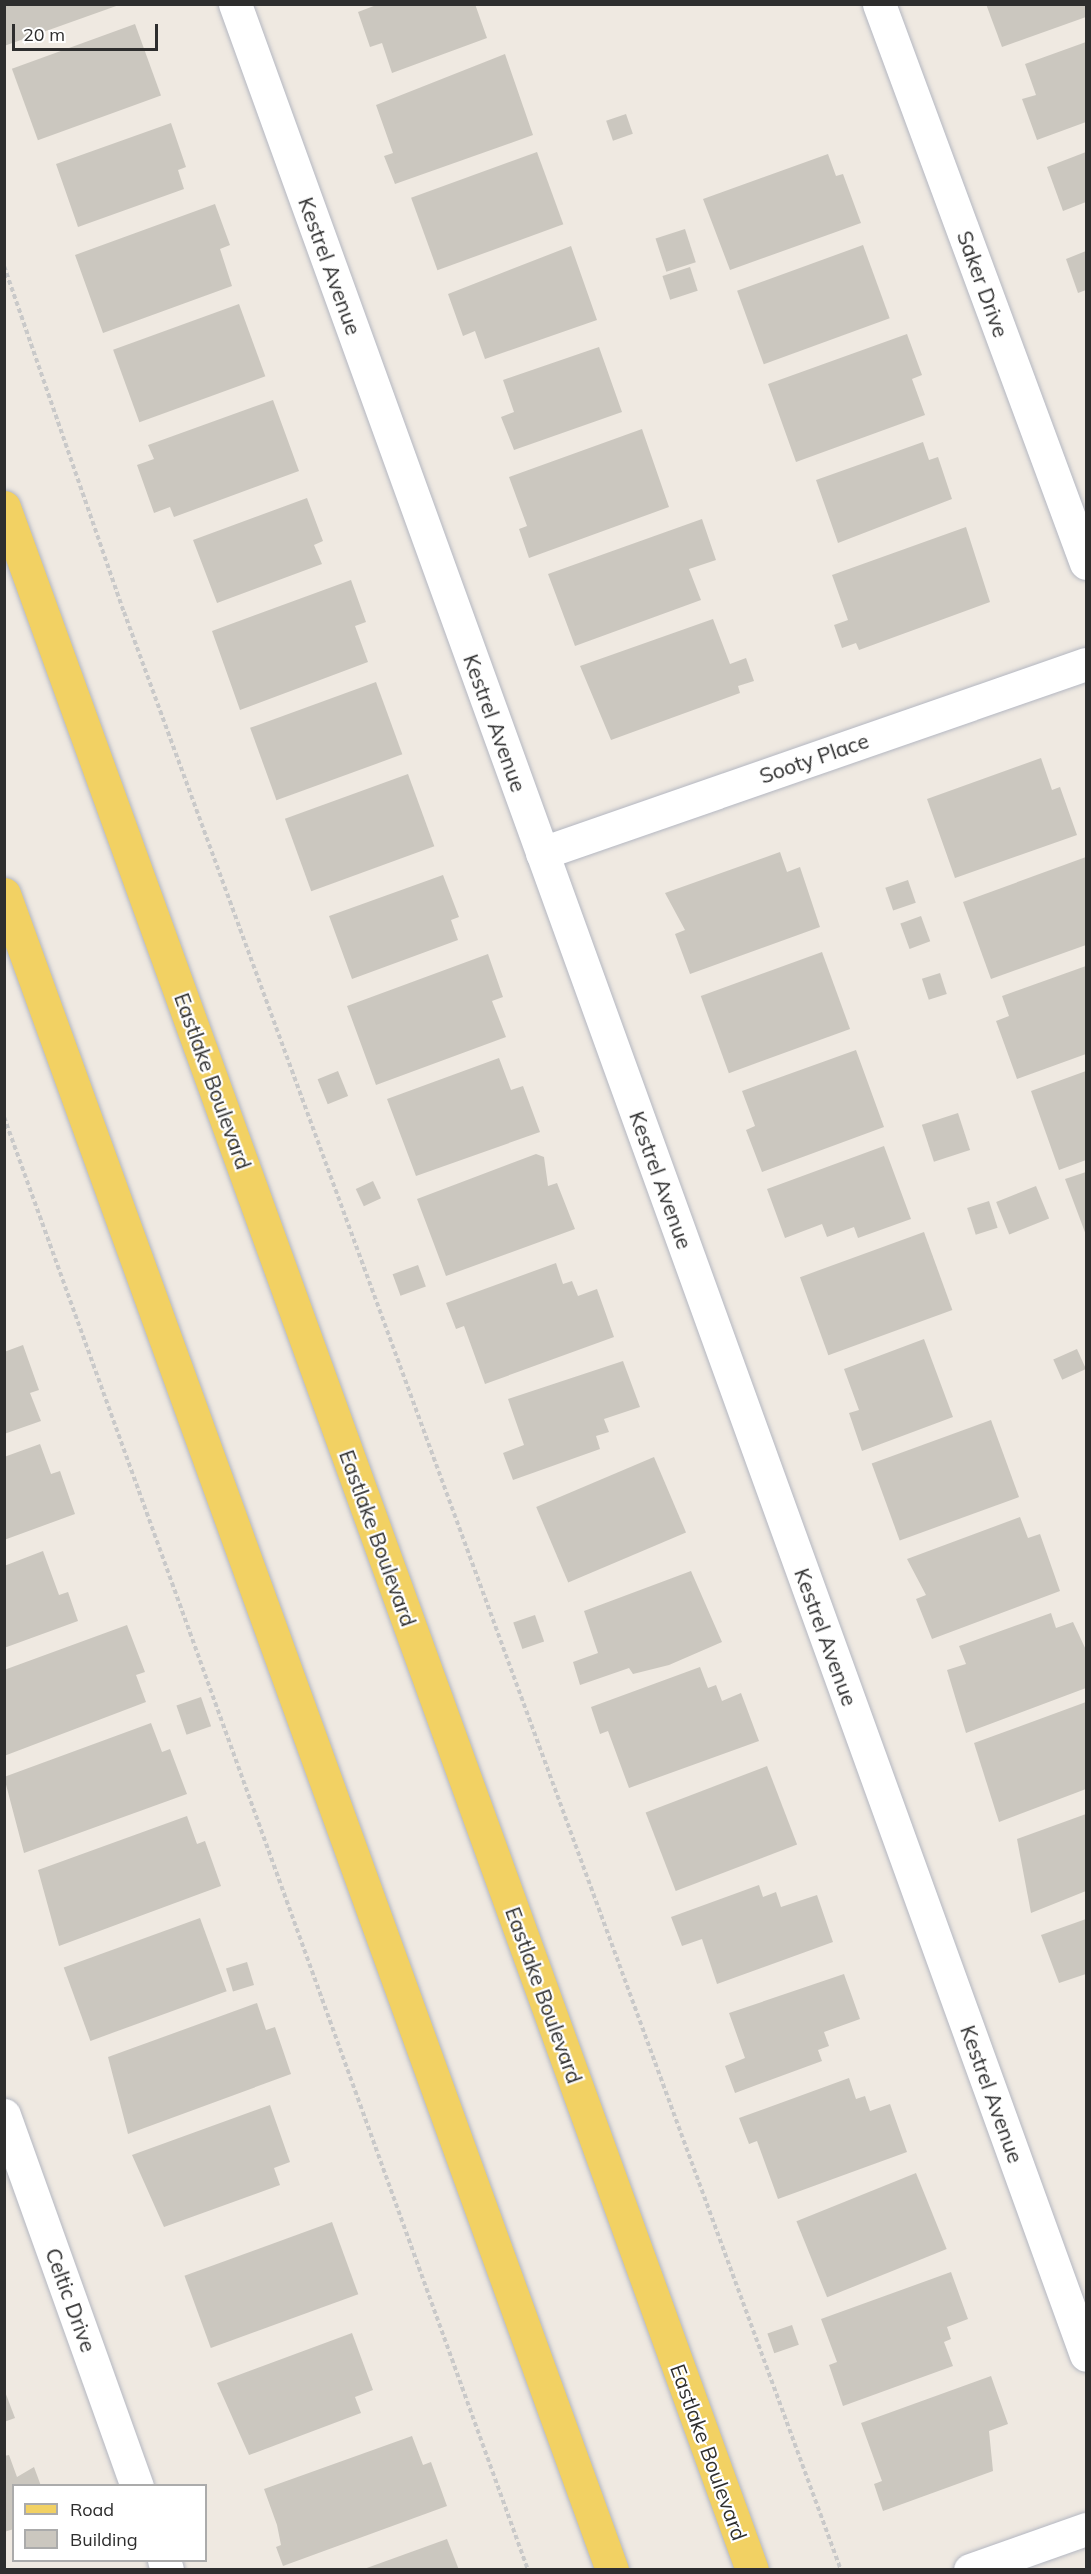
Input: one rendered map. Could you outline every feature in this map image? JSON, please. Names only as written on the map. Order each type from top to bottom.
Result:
[{"type":"main road","name":"Eastlake Boulevard","points":[[4,507],[752,2570]]},
{"type":"main road","points":[[4,894],[612,2570]]},
{"type":"street","name":"Kestrel Avenue","points":[[235,4],[1086,2355]]},
{"type":"street","name":"Saker Drive","points":[[879,4],[1086,563]]},
{"type":"street","name":"Sooty Place","points":[[542,853],[1086,664]]},
{"type":"street","name":"Celtic Drive","points":[[4,2115],[136,2484]]},
{"type":"street","points":[[970,2570],[1086,2529]]},
{"type":"path","points":[[4,266],[132,634],[841,2570]]},
{"type":"path","points":[[4,1117],[528,2570]]},
{"type":"building","points":[[4,4],[119,4],[119,5],[4,46]]},
{"type":"building","points":[[379,4],[475,4],[487,38],[392,73],[382,43],[370,47],[358,12]]},
{"type":"building","points":[[986,4],[1086,4],[1086,17],[1002,47]]},
{"type":"building","points":[[135,24],[161,95],[38,140],[12,69]]},
{"type":"building","points":[[1086,42],[1086,122],[1037,140],[1022,99],[1036,95],[1025,64]]},
{"type":"building","points":[[505,54],[533,135],[395,184],[384,156],[393,153],[376,105]]},
{"type":"building","points":[[626,114],[633,134],[613,141],[606,121]]},
{"type":"building","points":[[171,123],[186,167],[178,170],[184,189],[78,227],[56,164]]},
{"type":"building","points":[[537,152],[563,224],[437,270],[411,198]]},
{"type":"building","points":[[1086,152],[1086,202],[1063,211],[1047,167]]},
{"type":"building","points":[[828,154],[836,176],[843,174],[861,223],[730,270],[703,199]]},
{"type":"building","points":[[215,204],[230,245],[220,249],[232,286],[103,333],[75,255]]},
{"type":"building","points":[[685,229],[696,262],[666,272],[656,239]]},
{"type":"building","points":[[863,245],[890,318],[764,364],[737,291]]},
{"type":"building","points":[[571,246],[597,320],[485,359],[475,331],[463,336],[448,294]]},
{"type":"building","points":[[1086,251],[1086,290],[1078,293],[1066,259]]},
{"type":"building","points":[[690,267],[698,291],[670,300],[662,276]]},
{"type":"building","points":[[239,304],[265,376],[139,422],[113,350]]},
{"type":"building","points":[[907,334],[922,375],[912,379],[925,415],[796,462],[768,384]]},
{"type":"building","points":[[599,347],[622,412],[514,450],[501,417],[514,412],[503,380]]},
{"type":"building","points":[[273,400],[299,471],[174,517],[170,507],[154,513],[137,465],[154,459],[148,445]]},
{"type":"building","points":[[642,429],[669,507],[529,558],[519,529],[527,526],[509,477]]},
{"type":"building","points":[[923,442],[929,460],[938,457],[952,499],[838,543],[816,480]]},
{"type":"building","points":[[307,498],[323,541],[314,545],[322,564],[217,603],[193,540]]},
{"type":"building","points":[[702,519],[716,560],[689,569],[701,600],[575,646],[548,574]]},
{"type":"building","points":[[966,527],[990,602],[859,650],[856,643],[842,648],[834,625],[848,620],[832,575]]},
{"type":"building","points":[[351,580],[366,622],[355,626],[368,662],[240,710],[212,631]]},
{"type":"building","points":[[713,619],[730,664],[746,658],[754,681],[738,686],[740,693],[611,740],[580,666]]},
{"type":"building","points":[[376,682],[402,754],[276,800],[250,728]]},
{"type":"building","points":[[1041,758],[1052,790],[1060,787],[1077,835],[955,878],[927,799]]},
{"type":"building","points":[[408,774],[434,846],[311,891],[285,819]]},
{"type":"building","points":[[780,852],[787,872],[800,867],[820,927],[690,974],[675,934],[685,930],[665,893]]},
{"type":"building","points":[[1086,857],[1086,945],[991,979],[963,902]]},
{"type":"building","points":[[443,875],[459,917],[451,920],[458,940],[352,979],[329,916]]},
{"type":"building","points":[[908,880],[916,903],[893,911],[885,888]]},
{"type":"building","points":[[921,916],[930,941],[910,949],[900,924]]},
{"type":"building","points":[[822,952],[850,1029],[729,1073],[701,996]]},
{"type":"building","points":[[488,954],[503,997],[492,1001],[506,1037],[376,1085],[347,1006]]},
{"type":"building","points":[[1086,966],[1086,1054],[1017,1079],[996,1021],[1009,1016],[1002,996]]},
{"type":"building","points":[[940,973],[947,994],[929,1000],[922,979]]},
{"type":"building","points":[[856,1050],[884,1127],[762,1172],[746,1130],[755,1126],[742,1091]]},
{"type":"building","points":[[499,1058],[511,1090],[523,1086],[540,1132],[416,1176],[387,1099]]},
{"type":"building","points":[[338,1071],[348,1096],[328,1104],[318,1079]]},
{"type":"building","points":[[1086,1071],[1086,1160],[1059,1170],[1031,1091]]},
{"type":"building","points":[[958,1113],[970,1150],[934,1162],[922,1125]]},
{"type":"building","points":[[884,1146],[911,1219],[858,1238],[854,1227],[827,1237],[822,1224],[785,1238],[767,1189]]},
{"type":"building","points":[[536,1154],[544,1157],[548,1186],[557,1183],[575,1229],[446,1276],[417,1199]]},
{"type":"building","points":[[1086,1172],[1086,1235],[1065,1179]]},
{"type":"building","points":[[373,1181],[381,1198],[364,1206],[356,1189]]},
{"type":"building","points":[[1036,1186],[1049,1218],[1009,1235],[996,1202]]},
{"type":"building","points":[[989,1201],[998,1228],[976,1235],[967,1208]]},
{"type":"building","points":[[924,1232],[952,1310],[828,1355],[800,1277]]},
{"type":"building","points":[[556,1263],[563,1284],[572,1281],[578,1296],[597,1289],[614,1337],[485,1384],[464,1326],[456,1329],[446,1303]]},
{"type":"building","points":[[418,1265],[426,1287],[400,1296],[393,1274]]},
{"type":"building","points":[[924,1339],[953,1417],[862,1451],[849,1413],[859,1410],[844,1369]]},
{"type":"building","points":[[23,1345],[39,1390],[30,1393],[41,1421],[4,1434],[4,1352]]},
{"type":"building","points":[[1077,1349],[1086,1369],[1062,1380],[1053,1360]]},
{"type":"building","points":[[623,1361],[640,1407],[604,1419],[609,1432],[596,1436],[600,1449],[513,1480],[503,1453],[524,1445],[508,1399]]},
{"type":"building","points":[[991,1420],[1019,1497],[900,1540],[872,1463]]},
{"type":"building","points":[[40,1444],[51,1474],[60,1471],[75,1514],[4,1540],[4,1457]]},
{"type":"building","points":[[654,1457],[686,1532],[568,1582],[536,1507]]},
{"type":"building","points":[[1020,1517],[1028,1538],[1040,1534],[1060,1591],[932,1639],[916,1599],[926,1595],[907,1559]]},
{"type":"building","points":[[43,1551],[59,1595],[68,1592],[78,1621],[4,1648],[4,1566]]},
{"type":"building","points":[[691,1571],[722,1642],[669,1665],[633,1674],[629,1668],[580,1685],[573,1662],[598,1653],[584,1611]]},
{"type":"building","points":[[1051,1613],[1056,1628],[1073,1622],[1086,1650],[1086,1688],[966,1733],[947,1670],[966,1664],[959,1646]]},
{"type":"building","points":[[535,1615],[544,1641],[522,1649],[513,1622]]},
{"type":"building","points":[[127,1625],[145,1672],[136,1675],[146,1702],[4,1756],[4,1670]]},
{"type":"building","points":[[700,1667],[708,1688],[716,1685],[722,1701],[741,1693],[759,1741],[629,1788],[608,1731],[600,1734],[591,1707]]},
{"type":"building","points":[[201,1697],[211,1726],[187,1735],[176,1705]]},
{"type":"building","points":[[1086,1702],[1086,1789],[999,1822],[974,1743]]},
{"type":"building","points":[[151,1723],[162,1752],[170,1749],[187,1794],[24,1853],[4,1777]]},
{"type":"building","points":[[767,1766],[797,1844],[676,1891],[646,1813]]},
{"type":"building","points":[[1086,1814],[1086,1891],[1031,1913],[1017,1839]]},
{"type":"building","points":[[187,1816],[197,1844],[205,1841],[221,1886],[59,1946],[38,1870]]},
{"type":"building","points":[[759,1885],[763,1897],[776,1892],[781,1907],[817,1895],[833,1942],[717,1984],[702,1939],[682,1946],[671,1917]]},
{"type":"building","points":[[200,1918],[227,1991],[90,2041],[64,1968]]},
{"type":"building","points":[[1086,1919],[1086,1974],[1059,1983],[1041,1935]]},
{"type":"building","points":[[247,1962],[254,1985],[233,1991],[226,1968]]},
{"type":"building","points":[[844,1974],[860,2019],[824,2032],[829,2046],[818,2050],[822,2061],[735,2093],[725,2066],[745,2058],[729,2013]]},
{"type":"building","points":[[257,2003],[266,2030],[275,2027],[291,2074],[128,2134],[108,2057]]},
{"type":"building","points":[[849,2078],[856,2099],[865,2096],[870,2111],[890,2104],[907,2152],[778,2199],[757,2141],[749,2144],[739,2118]]},
{"type":"building","points":[[270,2105],[290,2162],[274,2168],[280,2185],[164,2227],[132,2155]]},
{"type":"building","points":[[916,2173],[947,2249],[827,2297],[796,2221]]},
{"type":"building","points":[[332,2222],[358,2294],[211,2348],[184,2276]]},
{"type":"building","points":[[951,2272],[968,2319],[947,2327],[951,2339],[944,2342],[953,2366],[843,2406],[829,2365],[837,2362],[821,2319]]},
{"type":"building","points":[[792,2325],[799,2345],[774,2353],[767,2333]]},
{"type":"building","points":[[352,2333],[373,2390],[355,2397],[361,2413],[249,2455],[217,2383]]},
{"type":"building","points":[[991,2376],[1008,2424],[989,2431],[993,2471],[883,2511],[874,2484],[882,2481],[861,2423]]},
{"type":"building","points":[[4,2389],[15,2418],[4,2422]]},
{"type":"building","points":[[412,2436],[423,2465],[431,2462],[447,2506],[283,2566],[276,2547],[281,2545],[277,2525],[264,2489]]},
{"type":"building","points":[[9,2455],[17,2477],[34,2467],[40,2484],[12,2484],[12,2530],[4,2532],[4,2456]]},
{"type":"building","points":[[447,2539],[459,2570],[364,2570],[364,2569]]}]
